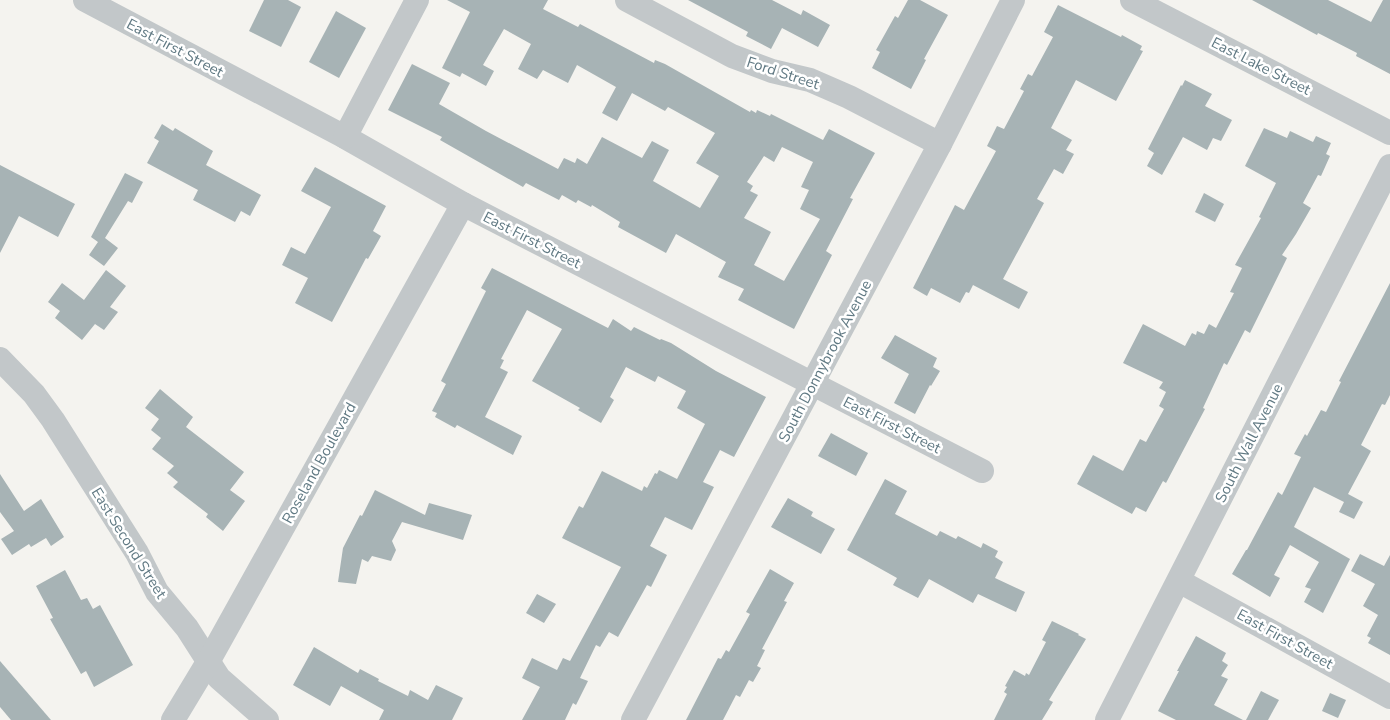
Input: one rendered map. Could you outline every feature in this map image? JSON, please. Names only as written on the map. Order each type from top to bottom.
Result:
[{"type":"street","name":"East First Street","points":[[85,0],[345,138],[463,204],[982,471]]},
{"type":"street","points":[[345,138],[417,0]]},
{"type":"street","name":"Ford Street","points":[[627,0],[732,56],[772,71],[810,80],[849,97],[940,144]]},
{"type":"street","name":"South Donnybrook Avenue","points":[[633,720],[940,144],[1013,0]]},
{"type":"street","name":"East Lake Street","points":[[1132,0],[1390,133]]},
{"type":"street","name":"South Wall Avenue","points":[[1107,720],[1390,166]]},
{"type":"street","name":"Roseland Boulevard","points":[[173,720],[208,662],[463,204]]},
{"type":"street","name":"East Second Street","points":[[0,359],[34,394],[53,420],[137,553],[157,592],[187,628],[219,678],[267,720]]},
{"type":"street","name":"East First Street","points":[[1179,581],[1390,697]]},
{"type":"building","points":[[264,0],[288,0],[301,7],[281,47],[249,31]]},
{"type":"building","points":[[447,0],[548,0],[543,9],[578,27],[580,24],[654,63],[655,60],[665,64],[750,112],[751,110],[756,113],[757,110],[770,116],[771,114],[823,140],[829,129],[875,153],[850,198],[853,199],[826,251],[832,255],[794,329],[738,300],[744,289],[718,277],[726,262],[676,234],[666,253],[618,227],[620,222],[592,205],[591,207],[578,200],[576,203],[562,195],[559,200],[526,183],[523,187],[440,140],[442,137],[388,110],[412,64],[450,83],[439,104],[558,169],[564,158],[575,163],[577,158],[587,164],[602,137],[642,158],[652,141],[669,150],[653,181],[700,208],[719,176],[696,163],[715,133],[668,107],[665,111],[632,93],[617,121],[602,113],[616,87],[577,65],[568,83],[543,70],[537,79],[518,69],[531,44],[504,29],[483,65],[494,71],[486,86],[462,73],[460,77],[442,68],[470,12]],"holes":[[[782,147],[813,162],[801,187],[809,190],[800,209],[820,219],[784,281],[754,265],[771,232],[744,218],[758,195],[750,191],[753,186],[747,182],[764,156],[774,162]]]},
{"type":"building","points":[[688,0],[772,0],[801,15],[803,10],[830,25],[818,47],[782,28],[771,49],[746,36],[748,32]]},
{"type":"building","points":[[908,0],[920,0],[948,15],[924,59],[926,60],[911,89],[872,68],[880,52],[876,50],[895,16],[898,18]]},
{"type":"building","points":[[1252,0],[1328,0],[1371,22],[1383,0],[1390,0],[1390,74],[1356,56],[1357,53],[1318,33],[1317,35]]},
{"type":"building","points":[[1058,5],[1121,37],[1122,35],[1142,46],[1140,50],[1143,51],[1116,101],[1076,80],[1051,128],[1072,140],[1066,150],[1074,154],[1063,174],[1054,169],[1037,199],[1044,203],[1003,279],[1028,292],[1019,309],[973,285],[969,293],[966,292],[960,303],[931,288],[927,296],[913,288],[955,205],[964,210],[996,151],[987,146],[997,126],[1004,129],[1024,91],[1020,89],[1028,74],[1032,76],[1053,37],[1044,32]]},
{"type":"building","points":[[336,11],[366,28],[339,78],[309,62]]},
{"type":"building","points":[[1185,80],[1212,94],[1205,106],[1232,120],[1221,141],[1213,138],[1207,150],[1183,137],[1162,175],[1147,166],[1154,153],[1148,149]]},
{"type":"building","points":[[162,124],[173,131],[175,128],[213,151],[206,165],[261,195],[250,216],[241,211],[235,222],[193,200],[198,190],[147,163],[159,141],[154,138]]},
{"type":"building","points":[[1264,128],[1287,138],[1290,131],[1313,142],[1316,136],[1331,143],[1326,154],[1330,156],[1321,176],[1318,175],[1303,203],[1311,208],[1282,255],[1287,258],[1250,333],[1245,330],[1227,365],[1224,363],[1203,408],[1205,409],[1166,483],[1163,481],[1146,512],[1136,507],[1132,514],[1077,484],[1093,455],[1123,471],[1140,439],[1146,442],[1164,409],[1159,406],[1166,392],[1159,388],[1163,382],[1123,363],[1143,324],[1185,346],[1192,333],[1196,335],[1197,331],[1204,334],[1209,324],[1216,328],[1234,293],[1230,292],[1242,268],[1235,265],[1261,218],[1259,217],[1276,183],[1245,166]]},
{"type":"building","points":[[0,165],[75,204],[58,237],[19,216],[0,253]]},
{"type":"building","points":[[315,167],[386,206],[373,231],[381,236],[368,259],[366,258],[332,322],[295,303],[308,278],[282,265],[291,247],[305,254],[331,207],[301,191]]},
{"type":"building","points":[[125,173],[143,182],[132,203],[128,201],[105,238],[118,248],[104,266],[89,255],[98,242],[91,237]]},
{"type":"building","points":[[1204,193],[1224,204],[1215,222],[1195,212]]},
{"type":"building","points":[[492,268],[608,328],[613,319],[631,331],[634,327],[660,340],[671,343],[716,371],[766,397],[734,457],[720,450],[703,482],[714,487],[692,530],[665,517],[650,546],[667,555],[651,587],[647,585],[618,637],[609,632],[600,647],[596,645],[580,678],[588,681],[576,705],[573,703],[565,720],[522,720],[540,687],[522,678],[532,658],[557,670],[563,658],[570,661],[621,567],[562,538],[579,506],[583,508],[602,471],[642,491],[644,486],[647,488],[655,473],[657,474],[659,470],[677,479],[705,424],[677,408],[686,391],[658,376],[655,382],[626,367],[610,397],[614,400],[601,423],[578,410],[580,408],[532,381],[562,329],[527,310],[501,359],[504,360],[500,368],[508,372],[485,417],[522,436],[513,455],[457,425],[455,428],[435,417],[437,413],[432,411],[446,384],[441,381],[486,291],[481,288]]},
{"type":"building","points":[[106,270],[126,286],[110,307],[118,312],[104,330],[95,324],[82,340],[55,318],[60,311],[48,302],[62,283],[84,300]]},
{"type":"building","points":[[1390,283],[1390,395],[1385,405],[1382,404],[1361,445],[1371,451],[1348,494],[1363,502],[1354,519],[1339,512],[1344,502],[1314,487],[1294,527],[1350,559],[1323,613],[1304,602],[1311,589],[1305,587],[1319,562],[1290,545],[1274,575],[1280,578],[1270,597],[1232,574],[1278,492],[1282,495],[1301,457],[1294,454],[1305,434],[1307,436],[1321,410],[1326,412],[1341,382],[1339,381]]},
{"type":"building","points":[[895,335],[937,358],[933,367],[940,371],[930,385],[915,414],[894,403],[909,374],[881,358]]},
{"type":"building","points":[[160,389],[193,417],[186,427],[244,472],[230,490],[245,501],[223,531],[206,517],[208,514],[173,487],[178,482],[167,473],[174,466],[152,449],[161,438],[151,430],[159,419],[145,408]]},
{"type":"building","points":[[831,433],[868,453],[856,476],[818,456]]},
{"type":"building","points":[[0,474],[24,511],[41,499],[64,537],[51,546],[46,538],[31,547],[29,544],[12,555],[1,539],[14,531],[0,512]]},
{"type":"building","points":[[885,479],[907,491],[895,514],[937,536],[940,531],[956,539],[958,536],[981,548],[983,543],[998,551],[995,557],[1003,562],[995,578],[1025,592],[1016,612],[978,594],[973,603],[929,579],[918,598],[893,585],[897,578],[847,550]]},
{"type":"building","points":[[375,490],[425,515],[429,503],[472,515],[463,540],[402,522],[392,541],[396,550],[391,561],[372,556],[368,562],[362,559],[356,584],[338,582],[343,548]]},
{"type":"building","points":[[788,498],[813,512],[811,516],[835,529],[821,554],[771,527]]},
{"type":"building","points":[[1360,554],[1384,566],[1390,555],[1390,655],[1368,643],[1371,638],[1367,636],[1378,615],[1363,606],[1375,584],[1351,571]]},
{"type":"building","points":[[770,569],[794,583],[784,601],[787,602],[762,649],[765,650],[757,666],[761,668],[753,682],[749,680],[740,697],[736,695],[723,720],[686,720],[718,658],[721,659],[726,650],[729,652],[750,614],[746,612]]},
{"type":"building","points":[[65,570],[81,600],[87,598],[93,609],[100,605],[133,665],[94,687],[86,671],[81,674],[50,619],[53,618],[36,586]]},
{"type":"building","points":[[537,594],[556,604],[544,623],[526,613]]},
{"type":"building","points":[[1052,621],[1086,639],[1049,700],[1053,702],[1042,720],[994,720],[1007,694],[1004,692],[1007,687],[1005,686],[1014,670],[1025,676],[1026,673],[1029,675],[1046,642],[1042,640]]},
{"type":"building","points":[[1196,636],[1226,653],[1222,661],[1228,665],[1221,676],[1228,679],[1214,705],[1243,720],[1176,720],[1158,711]]},
{"type":"building","points":[[314,647],[358,673],[360,669],[379,679],[378,681],[408,696],[410,690],[428,700],[436,685],[463,698],[452,720],[379,720],[384,710],[341,686],[330,706],[293,685]]},
{"type":"building","points":[[0,661],[51,720],[11,720],[0,707]]},
{"type":"building","points":[[1261,691],[1279,700],[1268,720],[1246,720]]},
{"type":"building","points":[[1330,693],[1346,700],[1338,718],[1322,711]]}]
